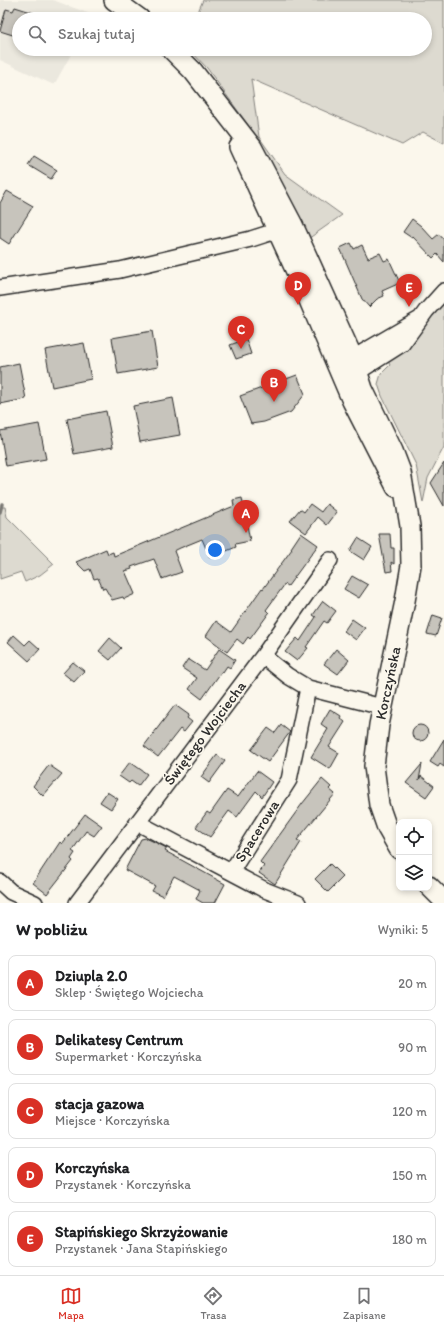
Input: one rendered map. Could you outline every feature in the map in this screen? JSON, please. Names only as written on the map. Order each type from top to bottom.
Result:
[{"type":"main road","points":[[114,0],[130,12]]},
{"type":"main road","name":"Korczyńska","points":[[178,56],[193,71],[221,107],[355,365],[363,389],[401,472],[412,545],[409,577],[382,707],[375,750],[375,782],[385,822],[396,843]]},
{"type":"main road","name":"Korczyńska","points":[[285,228],[340,373],[352,401],[407,513]]},
{"type":"main road","points":[[432,889],[444,901]]},
{"type":"street","points":[[0,288],[120,270],[251,239],[285,228]]},
{"type":"street","points":[[340,373],[402,344],[420,319],[444,291]]},
{"type":"street","name":"Świętego Wojciecha","points":[[77,903],[264,656],[330,560]]},
{"type":"street","points":[[264,656],[288,676],[308,688],[382,707]]},
{"type":"street","name":"Spacerowa","points":[[138,823],[232,872],[290,780],[308,688]]},
{"type":"street","points":[[232,872],[265,890],[298,903]]},
{"type":"street","points":[[0,882],[10,892],[35,903]]},
{"type":"street","points":[[432,886],[444,884]]},
{"type":"shaded area","points":[[0,0],[53,0],[85,12],[12,12],[12,56],[70,56],[54,85],[0,60]]},
{"type":"shaded area","points":[[203,0],[444,0],[444,143],[423,132],[402,145],[251,79],[259,137],[285,174],[342,215],[308,239],[256,136],[207,68],[196,56],[432,56],[432,12],[198,12]]},
{"type":"shaded area","points":[[444,301],[444,447],[428,478],[423,503],[416,465],[382,396],[378,384],[381,374],[390,365],[388,361],[410,343]]},
{"type":"shaded area","points":[[0,507],[5,507],[7,517],[54,564],[40,575],[25,582],[21,572],[0,579]]},
{"type":"building","points":[[15,7],[31,12],[12,12],[12,35],[0,31],[6,9],[13,11]]},
{"type":"building","points":[[34,156],[57,170],[51,179],[28,165]]},
{"type":"building","points":[[7,191],[33,206],[9,244],[0,238],[0,203]]},
{"type":"building","points":[[412,219],[433,239],[439,234],[444,240],[444,262],[437,254],[433,258],[413,237],[412,238],[403,232]]},
{"type":"building","points":[[351,243],[354,249],[362,245],[368,258],[380,253],[384,261],[389,259],[400,283],[382,291],[384,296],[377,299],[369,307],[362,299],[340,248]]},
{"type":"building","points":[[152,331],[158,367],[118,374],[112,338]]},
{"type":"building","points":[[246,339],[251,354],[236,359],[230,345]]},
{"type":"building","points":[[84,343],[91,379],[52,387],[45,350]]},
{"type":"building","points":[[19,363],[26,399],[0,404],[0,367]]},
{"type":"building","points":[[297,375],[305,394],[291,412],[264,422],[251,424],[240,396]]},
{"type":"building","points":[[173,398],[180,435],[140,442],[133,406]]},
{"type":"building","points":[[106,411],[113,447],[74,454],[67,419]]},
{"type":"building","points":[[39,424],[46,459],[6,466],[0,431]]},
{"type":"building","points":[[444,463],[444,506],[431,483]]},
{"type":"building","points":[[242,498],[250,541],[235,544],[236,547],[210,558],[202,539],[180,548],[174,551],[182,572],[162,579],[154,559],[131,567],[132,569],[125,571],[135,594],[124,599],[123,597],[112,600],[105,588],[103,589],[98,578],[94,579],[90,569],[85,571],[76,562],[106,549],[108,554],[113,552],[114,556],[234,506],[233,500]]},
{"type":"building","points":[[310,504],[321,512],[327,504],[337,512],[327,525],[318,517],[306,533],[290,521],[300,509],[304,512]]},
{"type":"building","points":[[301,533],[318,545],[288,586],[285,584],[266,610],[269,613],[250,639],[248,637],[243,644],[237,639],[227,652],[206,636],[216,621],[231,632],[292,549],[291,548]]},
{"type":"building","points":[[379,534],[390,534],[391,548],[394,548],[394,564],[391,562],[392,571],[386,572]]},
{"type":"building","points":[[358,538],[372,547],[364,560],[350,551]]},
{"type":"building","points":[[352,576],[368,585],[359,598],[344,589]]},
{"type":"building","points":[[323,601],[336,611],[327,623],[324,621],[306,647],[308,648],[297,661],[285,652],[297,638],[300,641],[316,617],[313,615]]},
{"type":"building","points":[[433,615],[442,618],[436,636],[427,634]]},
{"type":"building","points":[[352,619],[365,628],[356,640],[344,631]]},
{"type":"building","points":[[14,635],[25,645],[30,640],[40,649],[29,661],[8,642]]},
{"type":"building","points":[[110,638],[121,648],[110,660],[99,651]]},
{"type":"building","points":[[219,649],[235,660],[230,668],[227,666],[223,672],[222,671],[202,699],[189,689],[197,678],[182,668],[188,659],[205,670]]},
{"type":"building","points":[[336,649],[349,660],[338,674],[324,664]]},
{"type":"building","points":[[73,662],[84,671],[74,682],[63,673]]},
{"type":"building","points":[[175,705],[189,715],[187,718],[192,722],[184,732],[180,729],[158,757],[144,746]]},
{"type":"building","points":[[330,709],[341,716],[340,718],[345,722],[329,747],[339,753],[330,769],[311,757],[328,729],[321,724]]},
{"type":"building","points":[[281,725],[290,732],[268,762],[251,750],[268,728],[275,733]]},
{"type":"building","points":[[420,725],[426,727],[428,733],[426,739],[420,741],[414,739],[412,733],[414,727]]},
{"type":"building","points":[[444,739],[444,767],[440,764],[438,767],[430,762]]},
{"type":"building","points":[[217,755],[225,761],[209,783],[201,777]]},
{"type":"building","points":[[130,762],[147,774],[138,786],[131,781],[129,783],[119,776]]},
{"type":"building","points":[[422,764],[419,780],[421,776],[434,786],[426,797],[406,783]]},
{"type":"building","points":[[49,765],[62,774],[43,796],[33,786]]},
{"type":"building","points":[[257,771],[272,782],[262,797],[256,791],[237,817],[229,811],[210,837],[196,827],[207,812],[210,814],[227,790],[238,797]]},
{"type":"building","points":[[322,779],[331,787],[329,789],[335,794],[297,840],[301,842],[275,884],[259,873],[264,866],[260,862]]},
{"type":"building","points":[[107,792],[118,799],[111,809],[100,802]]},
{"type":"building","points":[[85,814],[102,826],[94,836],[86,831],[72,851],[75,853],[71,859],[73,861],[47,894],[33,883],[60,842],[62,844]]},
{"type":"building","points":[[146,838],[167,848],[165,851],[225,884],[215,903],[203,903],[196,899],[200,890],[174,876],[163,896],[152,891],[155,886],[125,870],[141,839]]},
{"type":"building","points":[[330,864],[343,877],[328,892],[315,879]]},
{"type":"waterway","points":[[0,512],[2,504]]},
{"type":"place","name":"Korczyńska","points":[[298,305]]},
{"type":"place","name":"Stapińskiego Skrzyżowanie","points":[[409,307]]},
{"type":"place","name":"stacja gazowa","points":[[241,349]]},
{"type":"place","name":"Delikatesy Centrum","points":[[274,402]]},
{"type":"place","name":"Dziupla 2.0","points":[[246,533]]}]
